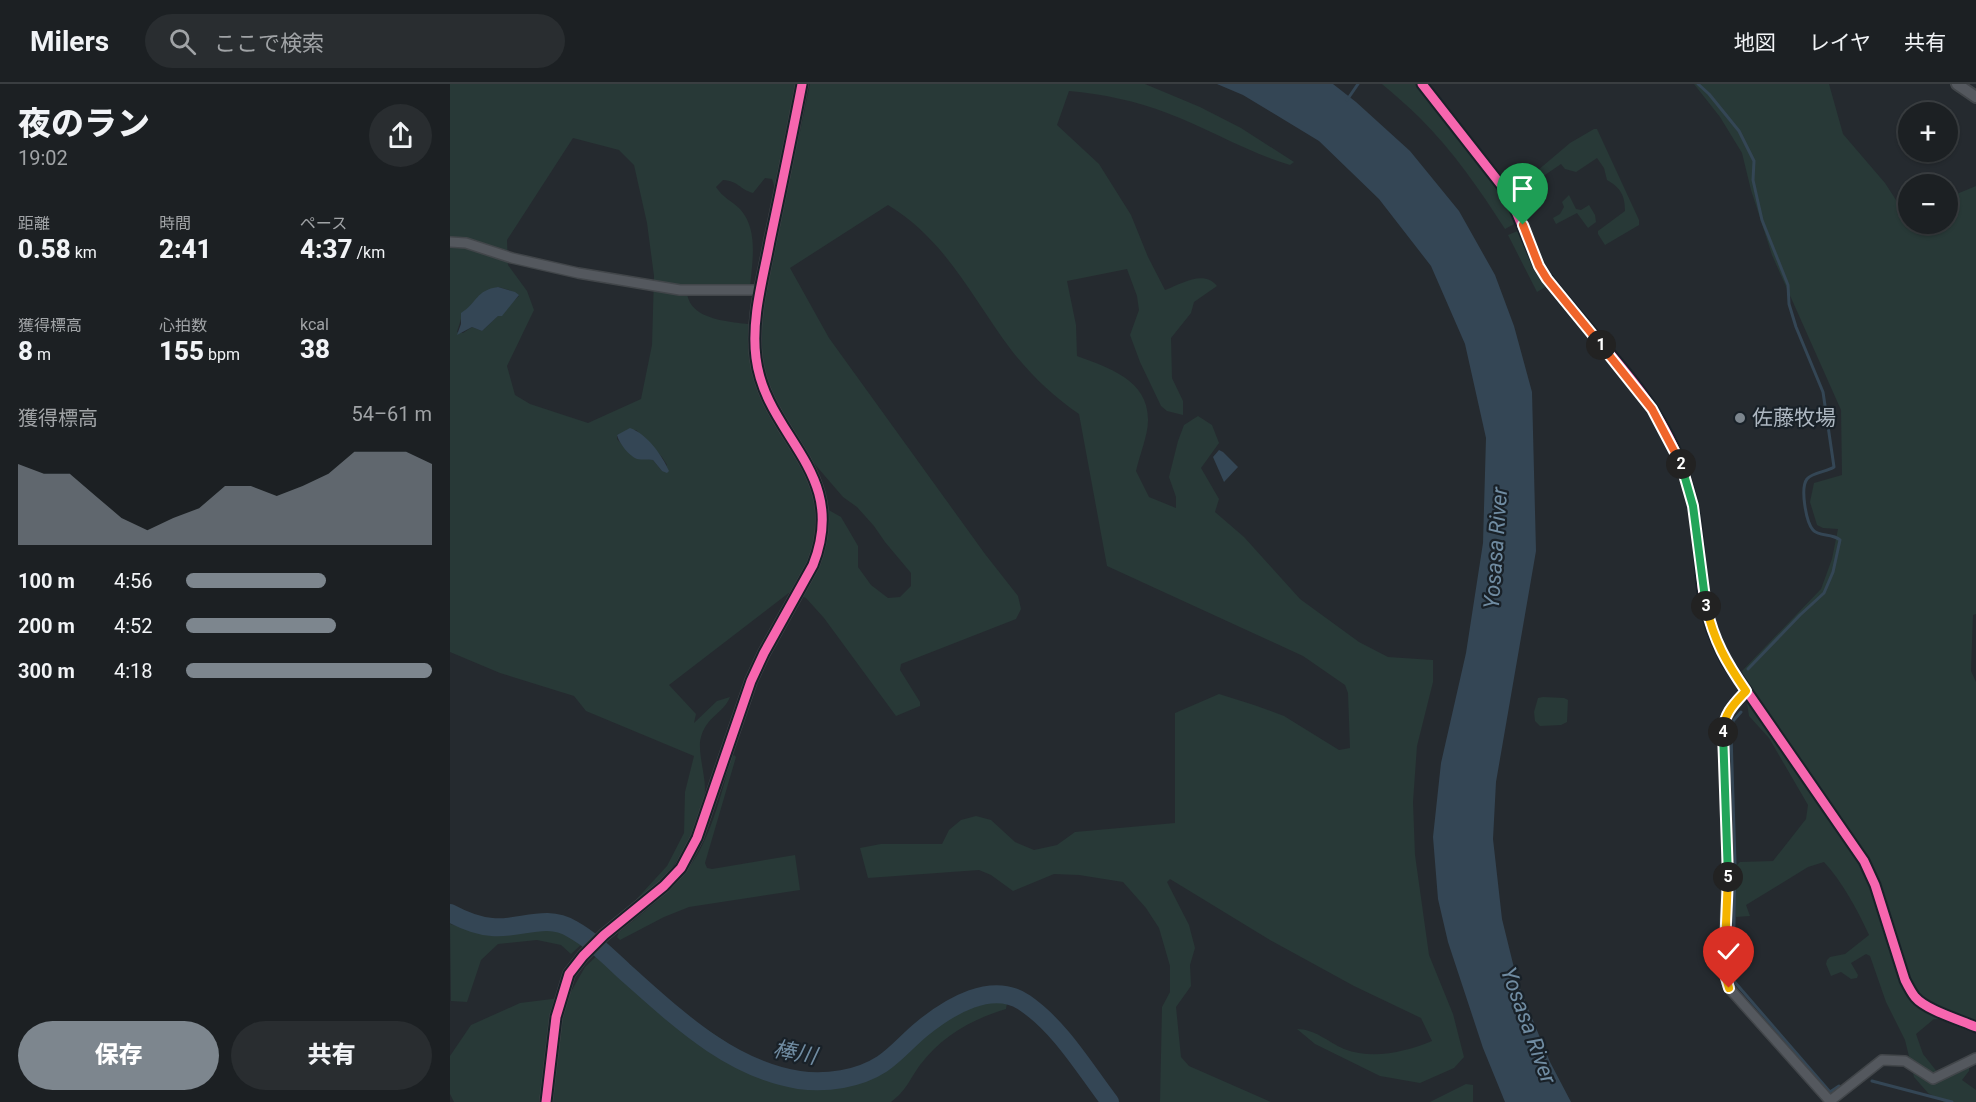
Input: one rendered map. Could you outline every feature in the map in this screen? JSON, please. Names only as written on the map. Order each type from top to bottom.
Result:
[{"type":"street","points":[[546,1102],[556,1017],[569,974],[604,935],[664,886],[681,868],[697,838],[751,681],[819,550],[823,518],[817,486],[797,446],[767,397],[756,360],[754,334],[760,290],[802,84]]},
{"type":"street","points":[[1422,84],[1509,195],[1539,266],[1547,279],[1642,394],[1666,433],[1680,461],[1693,506],[1704,601],[1711,630],[1726,662],[1864,861],[1875,885],[1905,980],[1916,998],[1925,1005],[1976,1027]]},
{"type":"street","points":[[1957,84],[1976,97]]},
{"type":"street","points":[[450,242],[466,243],[512,258],[578,273],[680,290],[760,290]]},
{"type":"street","points":[[1746,691],[1727,711],[1723,731],[1728,848],[1724,971],[1729,988],[1830,1101],[1882,1060],[1905,1061],[1933,1079],[1976,1058]]},
{"type":"shaded area","points":[[450,84],[796,84],[787,142],[798,141],[810,84],[1145,84],[1200,107],[1241,128],[1294,162],[1290,165],[1274,160],[1183,119],[1144,105],[1107,96],[1069,91],[1057,125],[1099,164],[1131,215],[1148,257],[1165,290],[1199,278],[1212,281],[1217,286],[1194,302],[1191,313],[1171,338],[1172,378],[1183,401],[1183,415],[1167,411],[1161,406],[1140,362],[1130,335],[1139,310],[1137,296],[1127,269],[1067,281],[1076,325],[1077,356],[1114,371],[1125,378],[1142,395],[1147,407],[1148,427],[1136,471],[1149,497],[1176,508],[1176,497],[1169,477],[1184,425],[1198,416],[1212,425],[1219,443],[1201,468],[1219,499],[1215,512],[1244,537],[1300,599],[1359,642],[1388,657],[1433,660],[1433,682],[1417,746],[1413,802],[1415,855],[1429,955],[1453,1014],[1464,1057],[1454,1068],[1420,1083],[1380,1076],[1315,1044],[1297,1029],[1316,1033],[1344,1049],[1366,1054],[1400,1051],[1432,1041],[1421,1018],[1354,986],[1270,940],[1170,879],[1167,882],[1189,925],[1195,948],[1190,965],[1191,986],[1176,1007],[1181,1057],[1189,1066],[1271,1102],[1160,1102],[1162,1007],[1170,992],[1170,966],[1159,928],[1146,908],[1123,882],[1079,875],[1054,874],[1013,891],[991,875],[979,870],[868,878],[860,848],[881,844],[942,844],[949,830],[961,820],[976,816],[991,820],[1015,842],[1034,850],[1057,845],[1075,832],[1175,823],[1175,713],[1219,694],[1284,716],[1339,750],[1350,748],[1348,693],[1345,685],[1303,656],[1107,566],[1079,414],[1052,393],[1012,351],[943,253],[909,219],[888,205],[790,268],[829,338],[985,554],[1018,596],[1021,609],[1016,619],[901,664],[900,670],[920,702],[920,706],[896,716],[824,618],[806,598],[790,592],[669,685],[696,714],[694,723],[717,701],[730,697],[707,724],[701,737],[705,792],[691,836],[670,869],[633,906],[632,904],[667,866],[684,833],[685,792],[694,756],[586,711],[574,696],[500,673],[450,652]],"holes":[[[573,138],[619,150],[634,165],[647,223],[654,276],[652,345],[641,399],[588,423],[530,404],[515,395],[507,366],[534,310],[527,291],[508,265],[507,240]],[[765,178],[772,179],[780,205],[758,325],[725,321],[703,314],[694,308],[687,288],[750,288],[753,257],[750,227],[740,209],[716,187],[723,180],[736,183],[753,193]],[[498,287],[519,296],[482,331],[472,327],[463,333],[457,332],[461,319],[486,292]],[[636,430],[667,465],[662,471],[653,460],[633,456],[617,439],[617,435]],[[812,461],[843,497],[857,507],[874,526],[911,573],[911,586],[900,597],[888,598],[871,585],[858,567],[858,546],[841,517],[818,504],[801,462]]]},
{"type":"shaded area","points":[[1382,84],[1416,84],[1496,187],[1508,204],[1516,223],[1505,229],[1476,185],[1444,144]]},
{"type":"shaded area","points":[[1694,84],[1829,84],[1843,134],[1885,183],[1898,203],[1898,234],[1958,234],[1958,193],[1976,186],[1976,614],[1973,615],[1971,671],[1976,682],[1976,1030],[1943,1019],[1934,1019],[1916,1034],[1923,1054],[1938,1073],[1969,1065],[1969,1071],[1962,1080],[1976,1090],[1976,1102],[1944,1102],[1928,1093],[1914,1077],[1905,1040],[1886,1002],[1870,956],[1866,954],[1851,963],[1858,975],[1857,978],[1851,979],[1841,972],[1831,976],[1826,964],[1827,960],[1830,957],[1845,954],[1869,935],[1849,897],[1824,862],[1808,867],[1746,905],[1750,916],[1736,917],[1736,866],[1740,862],[1773,861],[1806,819],[1808,805],[1769,738],[1749,716],[1742,671],[1821,589],[1832,559],[1838,529],[1823,528],[1817,525],[1810,502],[1814,483],[1842,475],[1841,410],[1772,255],[1751,190],[1742,153],[1720,117]]},
{"type":"shaded area","points":[[1597,129],[1639,220],[1639,225],[1605,245],[1598,231],[1625,211],[1625,206],[1621,193],[1607,180],[1604,168],[1597,158],[1576,172],[1565,169],[1561,164],[1542,177],[1537,171],[1570,143]]},
{"type":"shaded area","points":[[1569,195],[1576,209],[1581,210],[1589,205],[1596,222],[1588,228],[1577,213],[1556,224],[1553,218],[1560,214],[1564,207],[1562,202]]},
{"type":"shaded area","points":[[1520,230],[1537,272],[1547,286],[1537,292],[1508,235]]},
{"type":"shaded area","points":[[1538,698],[1568,700],[1567,722],[1561,725],[1540,726],[1535,721],[1534,712]]},
{"type":"shaded area","points":[[734,755],[736,757],[705,863],[707,868],[795,855],[800,890],[689,907],[620,940],[617,937],[619,932],[666,893],[690,866],[710,828],[731,758]]},
{"type":"shaded area","points":[[450,924],[492,933],[549,928],[560,930],[583,943],[571,954],[561,945],[537,940],[498,944],[481,960],[467,1002],[451,1001]]},
{"type":"shaded area","points":[[605,948],[700,1025],[732,1046],[771,1067],[827,1077],[860,1068],[881,1059],[908,1045],[945,1016],[978,1001],[1008,997],[1006,1009],[970,1023],[938,1045],[891,1102],[454,1102],[450,1094],[450,1056],[471,1025],[520,1003],[568,997],[585,967]]},
{"type":"shaded area","points":[[1466,1084],[1473,1085],[1473,1102],[1430,1102]]},
{"type":"water","name":"Yosasa River","points":[[1217,84],[1333,84],[1356,102],[1410,151],[1459,211],[1495,275],[1514,326],[1532,392],[1536,551],[1496,782],[1493,839],[1502,919],[1518,984],[1550,1062],[1571,1102],[1505,1102],[1483,1048],[1448,942],[1438,899],[1433,837],[1441,763],[1466,653],[1483,543],[1486,438],[1465,344],[1431,266],[1379,199],[1319,141],[1243,95]]},
{"type":"water","points":[[498,287],[519,295],[502,316],[498,316],[482,331],[472,327],[457,335],[461,324],[461,313],[485,291]]},
{"type":"water","points":[[630,428],[642,435],[658,452],[669,471],[667,473],[662,471],[653,460],[637,459],[625,449],[617,435]]},
{"type":"water","points":[[1219,450],[1238,467],[1224,482],[1213,457]]},
{"type":"waterway","points":[[1347,100],[1358,84]]},
{"type":"waterway","points":[[1698,84],[1739,131],[1754,161],[1753,180],[1762,220],[1788,285],[1789,304],[1796,327],[1823,392],[1834,467],[1816,473],[1807,479],[1804,490],[1806,513],[1810,526],[1819,534],[1833,536],[1840,540],[1833,572],[1824,593],[1748,669]]},
{"type":"waterway","points":[[1741,712],[1733,721],[1731,734],[1735,863],[1733,980],[1830,1092],[1839,1086]]},
{"type":"waterway","name":"棒川","points":[[450,913],[486,926],[502,927],[542,922],[562,924],[593,943],[705,1039],[749,1065],[799,1080],[831,1081],[853,1077],[887,1060],[923,1028],[958,1005],[985,995],[999,994],[1012,997],[1025,1003],[1050,1024],[1110,1102]]},
{"type":"waterway","points":[[1872,1081],[1952,1102]]},
{"type":"cycle path","points":[[546,1102],[556,1017],[569,974],[604,935],[664,886],[681,868],[697,838],[751,681],[813,565],[822,532],[821,504],[814,479],[774,411],[763,386],[755,343],[758,299],[802,84]]},
{"type":"cycle path","points":[[1422,84],[1509,195],[1539,266],[1547,278],[1639,389],[1669,437],[1692,501],[1704,602],[1716,640],[1726,661],[1864,861],[1875,885],[1905,980],[1911,991],[1920,1002],[1927,1006],[1976,1027]]},
{"type":"place","name":"佐藤牧場","points":[[1740,418]]},
{"type":"route","points":[[1523,225],[1539,266],[1547,279],[1642,394],[1680,461],[1693,506],[1704,601],[1711,630],[1726,662],[1746,691],[1727,711],[1723,731],[1728,848],[1724,971],[1729,988]]}]
